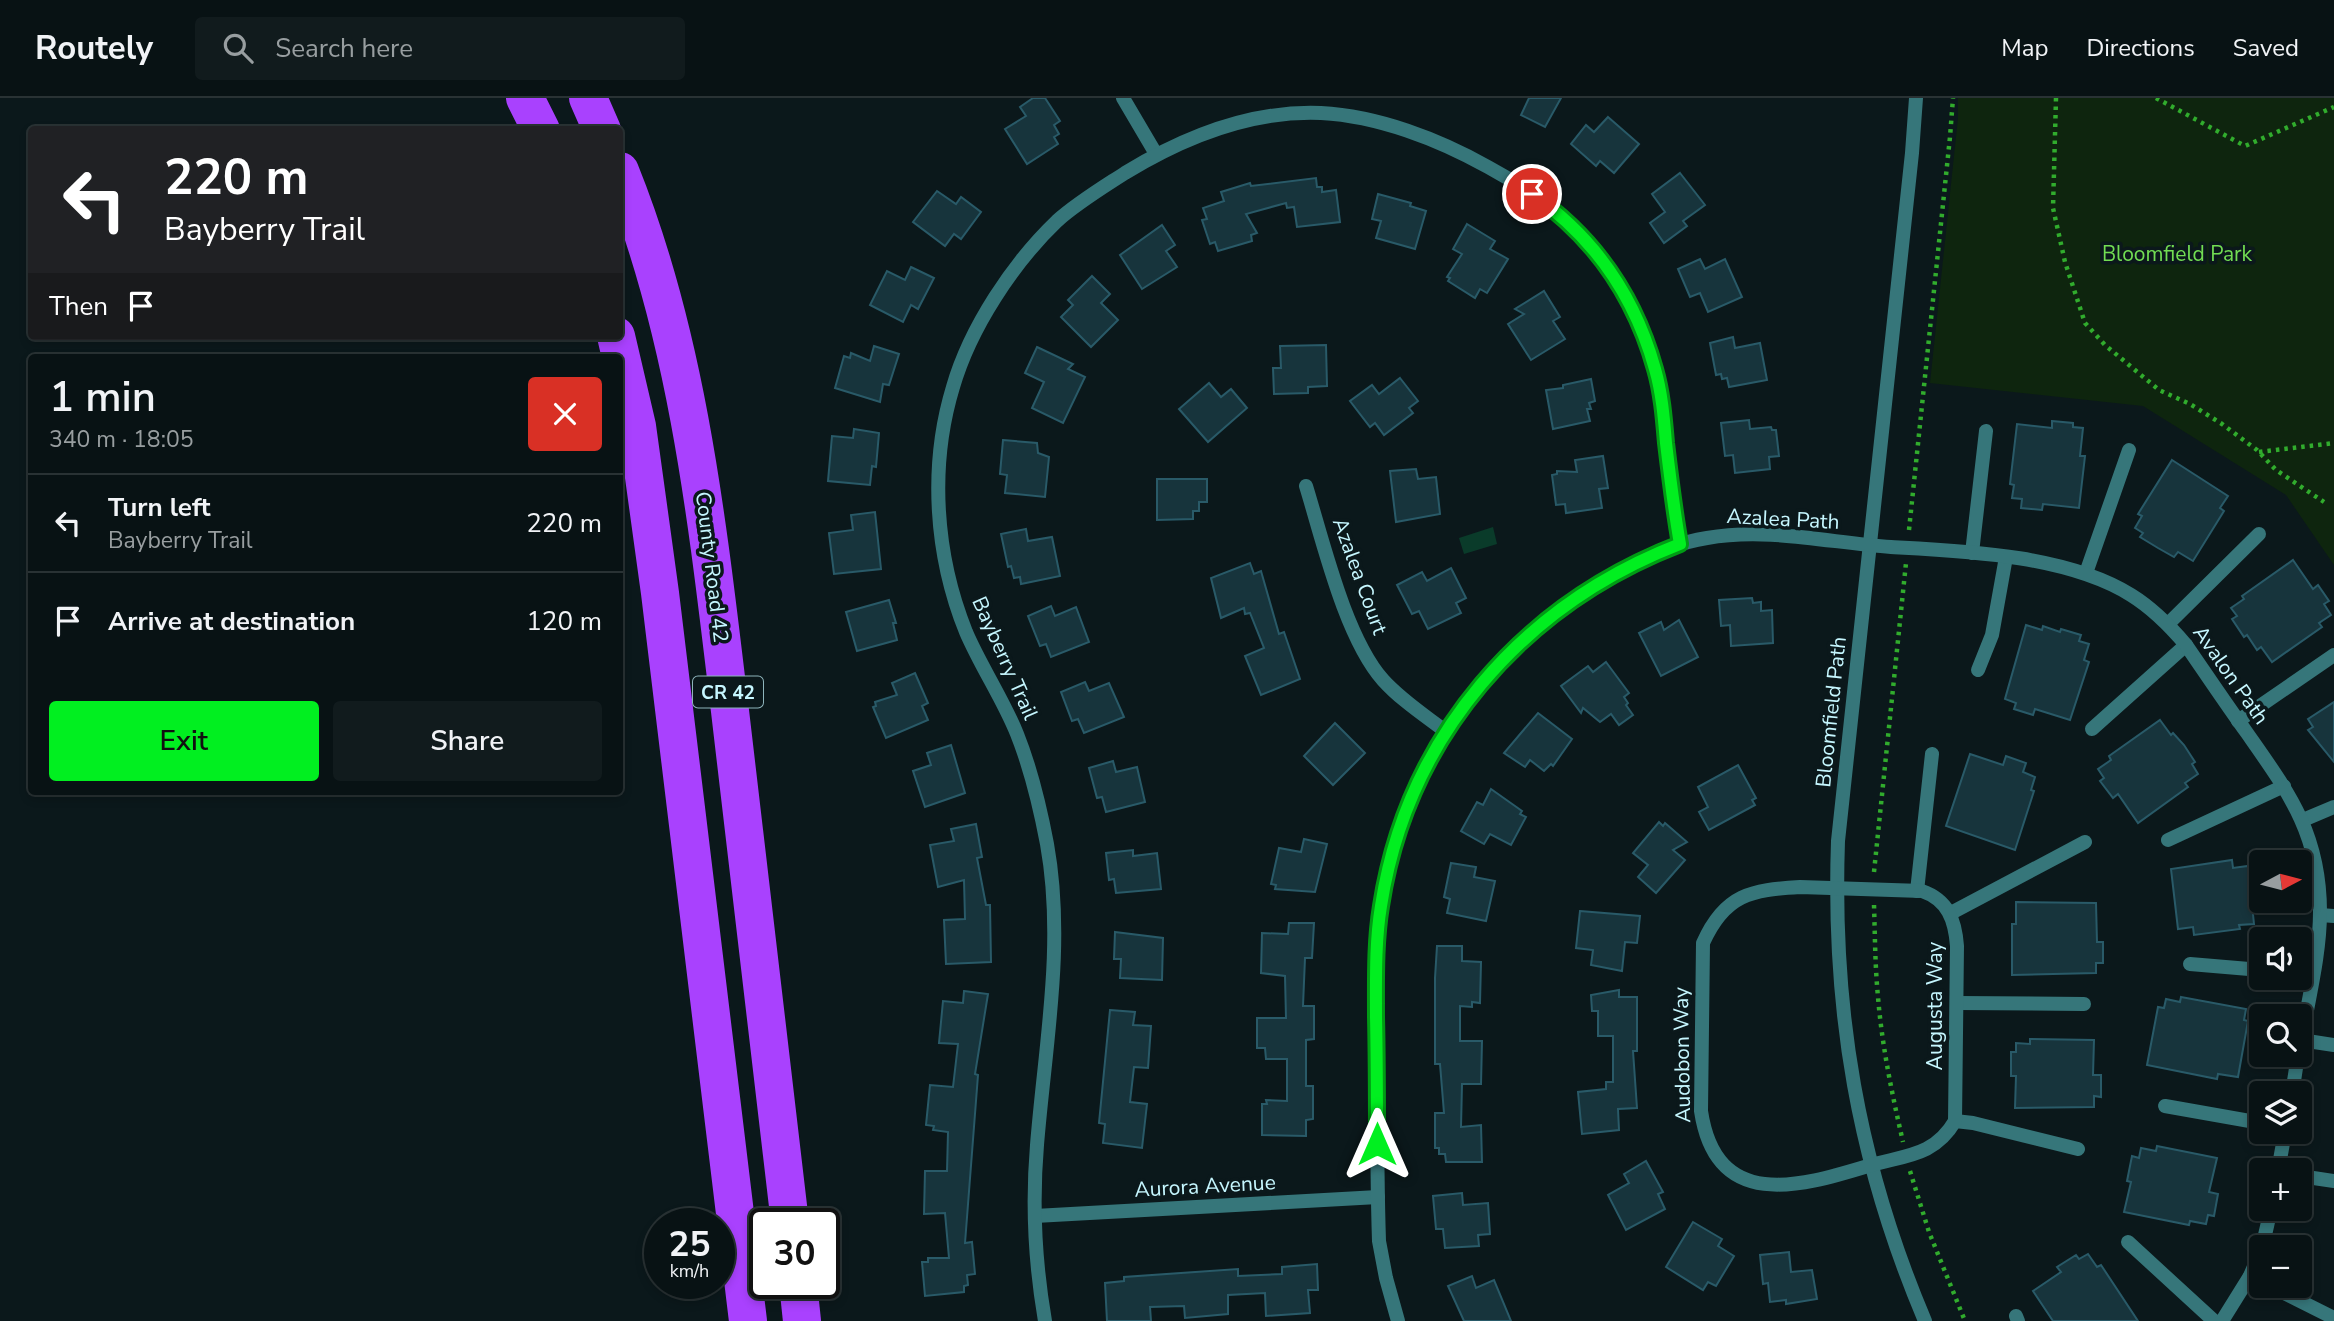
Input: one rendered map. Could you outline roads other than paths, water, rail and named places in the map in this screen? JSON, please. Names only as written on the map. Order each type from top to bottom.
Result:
[{"type":"highway","points":[[525,98],[539,126]]},
{"type":"highway","points":[[588,98],[600,126]]},
{"type":"highway","name":"County Road 42","points":[[623,180],[668,323],[702,488],[788,1208]]},
{"type":"highway","name":"CR 42","points":[[623,368],[636,426],[659,581],[748,1321]]},
{"type":"highway","points":[[799,1299],[802,1321]]},
{"type":"street","points":[[1123,98],[1156,154]]},
{"type":"street","name":"Bloomfield Path","points":[[1916,98],[1839,841],[1837,888],[1839,969],[1859,1116],[1870,1165],[1896,1248],[1925,1321]]},
{"type":"street","name":"Bayberry Trail","points":[[1045,1321],[1035,1216],[1037,1144],[1053,972],[1052,882],[1047,845],[1030,771],[1012,723],[967,633],[955,599],[946,564],[938,495],[945,419],[957,375],[981,320],[998,294],[1056,223],[1111,182],[1156,154],[1186,140],[1240,122],[1278,116],[1317,113],[1350,116],[1397,128],[1478,161],[1550,206],[1582,235],[1611,270],[1629,302],[1656,370],[1680,544]]},
{"type":"street","points":[[1972,553],[1986,431]]},
{"type":"street","points":[[2086,573],[2129,450]]},
{"type":"street","name":"Azalea Court","points":[[1307,486],[1354,632],[1367,656],[1382,679],[1402,698],[1446,731]]},
{"type":"street","points":[[2168,624],[2259,534]]},
{"type":"street","name":"Azalea Path","points":[[1398,1321],[1385,1278],[1379,1241],[1376,969],[1380,908],[1386,874],[1406,809],[1421,775],[1446,731],[1488,676],[1538,626],[1580,595],[1650,556],[1680,544],[1710,537],[1738,535],[1799,537],[1871,545]]},
{"type":"street","name":"Avalon Path","points":[[1871,545],[1972,553],[2060,565],[2086,573],[2131,595],[2168,624],[2186,645],[2284,786],[2303,820],[2313,847],[2327,916],[2312,957]]},
{"type":"street","points":[[1978,670],[1992,635],[2006,557]]},
{"type":"street","points":[[2092,729],[2186,645]]},
{"type":"street","points":[[2238,721],[2334,655]]},
{"type":"street","points":[[1917,891],[1932,754]]},
{"type":"street","points":[[2168,840],[2284,786]]},
{"type":"street","points":[[2303,820],[2334,807]]},
{"type":"street","points":[[1951,913],[2085,842]]},
{"type":"street","name":"Audobon Way","points":[[1837,888],[1800,887],[1751,892],[1720,911],[1710,926],[1703,943],[1701,960],[1701,1111],[1704,1130],[1724,1164],[1738,1175],[1759,1184],[1802,1184],[1870,1165]]},
{"type":"street","name":"Augusta Way","points":[[1837,888],[1917,891],[1934,895],[1951,913],[1957,946],[1955,1121]]},
{"type":"street","points":[[2190,964],[2249,969]]},
{"type":"street","points":[[1957,1003],[2084,1004]]},
{"type":"street","points":[[2312,1044],[2334,1045]]},
{"type":"street","points":[[2165,1106],[2249,1121]]},
{"type":"street","points":[[1870,1165],[1930,1148],[1942,1141],[1955,1121],[2078,1149]]},
{"type":"street","points":[[2312,1178],[2334,1181]]},
{"type":"street","name":"Aurora Avenue","points":[[1035,1216],[1378,1197]]},
{"type":"street","points":[[2129,1242],[2214,1321]]},
{"type":"street","points":[[2222,1321],[2249,1288]]},
{"type":"street","points":[[2294,1298],[2334,1318]]},
{"type":"park label","name":"Bloomfield Park","points":[[2177,254]]}]
